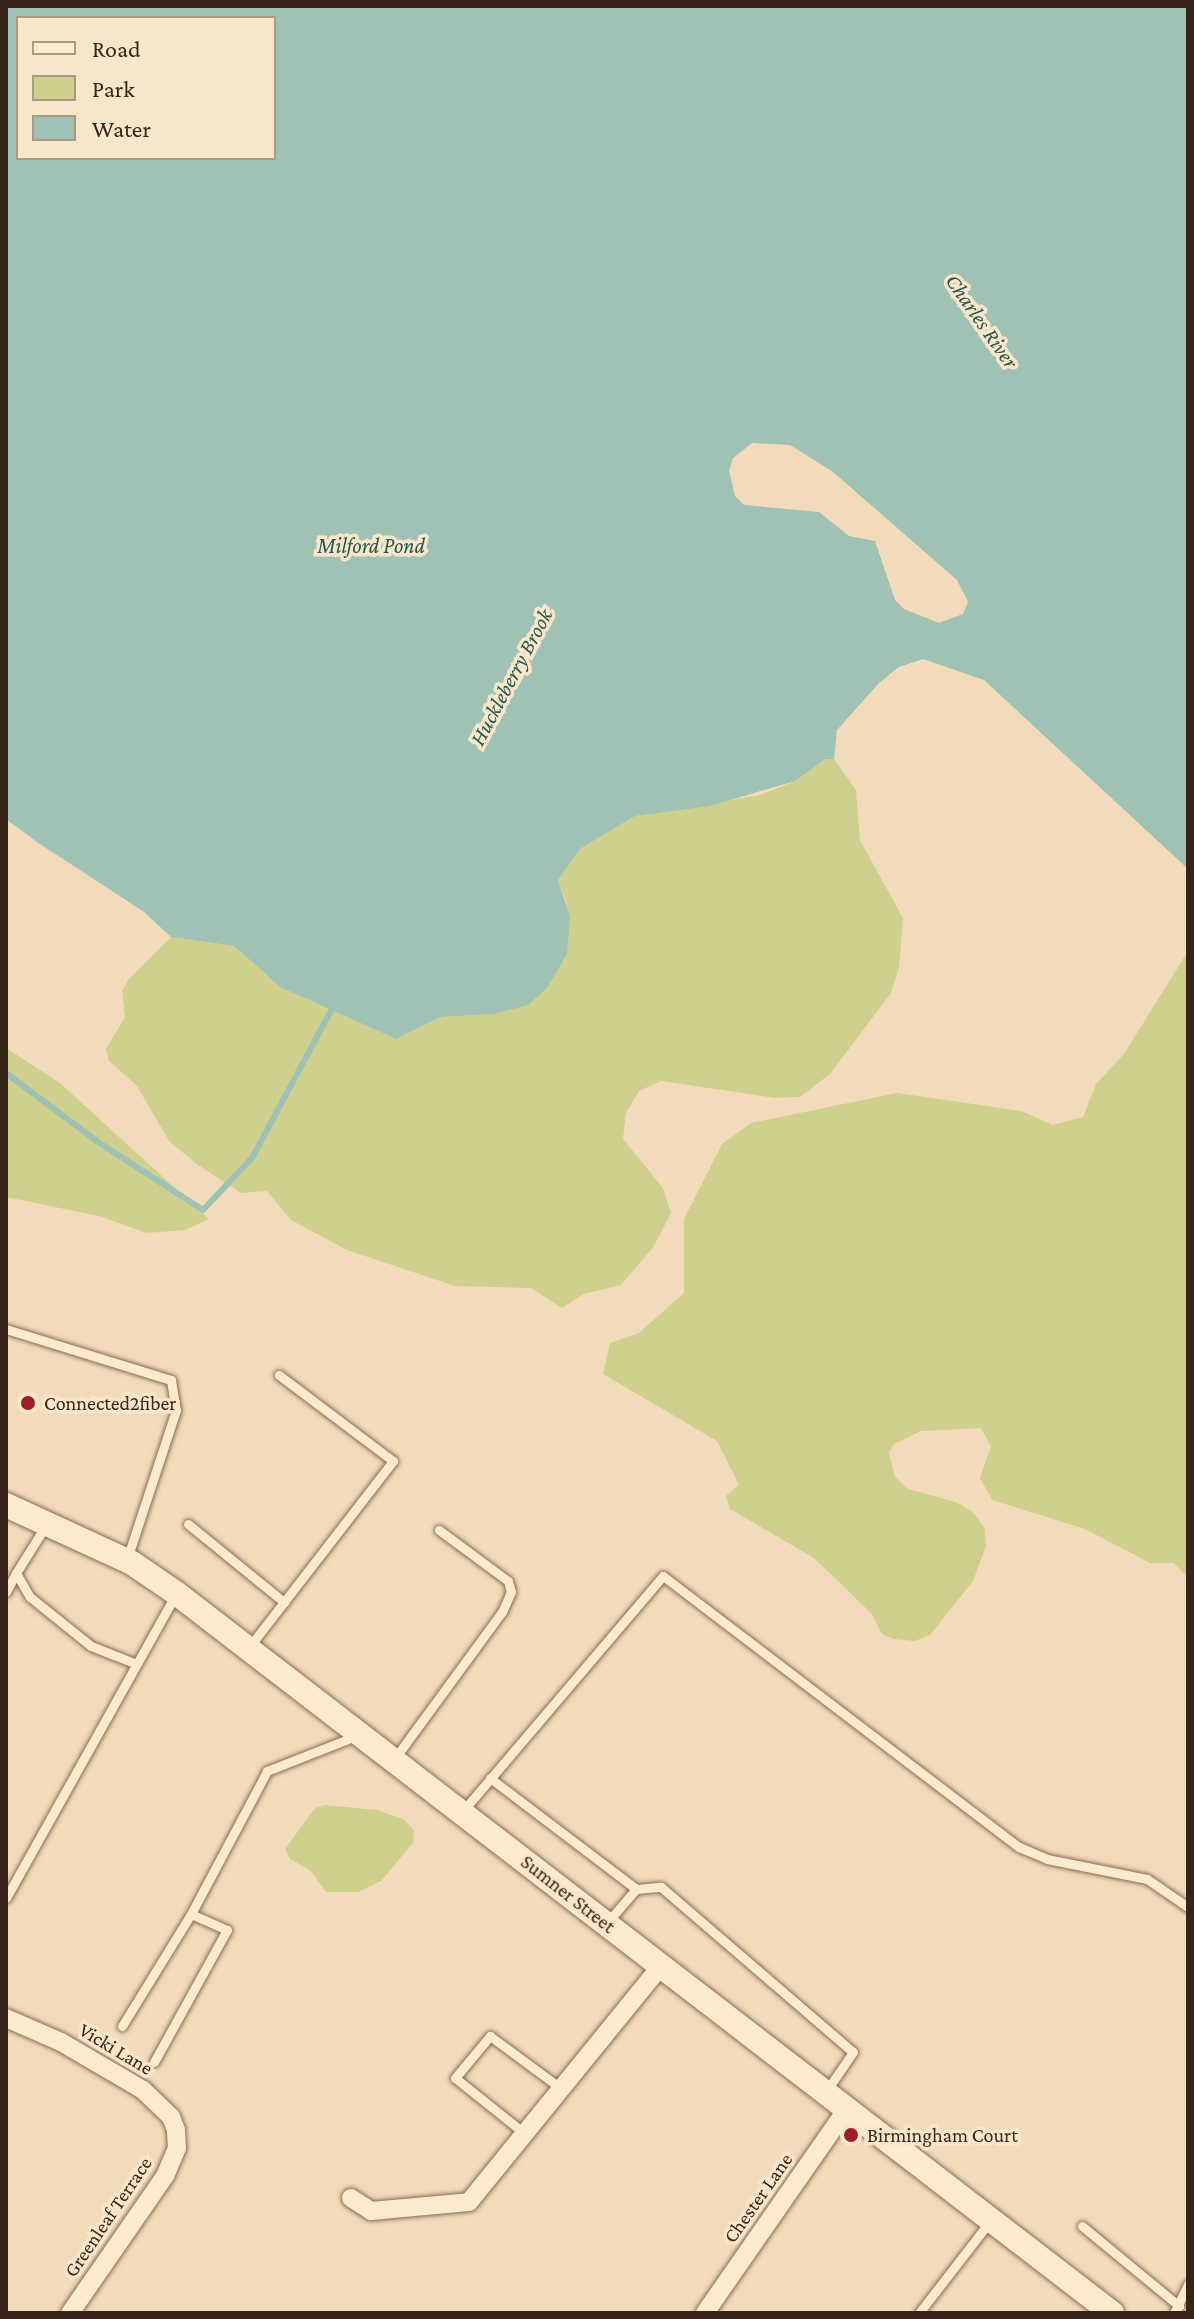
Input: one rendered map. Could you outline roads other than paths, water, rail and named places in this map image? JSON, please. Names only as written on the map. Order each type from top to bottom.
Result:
[{"type":"street","name":"Sumner Street","points":[[6,1505],[126,1560],[176,1593],[1112,2313]]},
{"type":"street","points":[[351,2198],[371,2211],[469,2202],[661,1966]]},
{"type":"street","name":"Vicki Lane","points":[[6,2018],[61,2042],[143,2090],[171,2117],[176,2143]]},
{"type":"street","name":"Chester Lane","points":[[705,2313],[847,2109]]},
{"type":"street","name":"Greenleaf Terrace","points":[[70,2313],[165,2176],[176,2143]]},
{"type":"lane","points":[[6,1329],[171,1380],[176,1410],[126,1560]]},
{"type":"lane","points":[[248,1649],[393,1461],[279,1375]]},
{"type":"lane","points":[[6,1592],[47,1522]]},
{"type":"lane","points":[[188,1524],[284,1602]]},
{"type":"lane","points":[[393,1760],[502,1612],[511,1592],[508,1581],[439,1530]]},
{"type":"lane","points":[[16,1573],[30,1597],[91,1646],[134,1663]]},
{"type":"lane","points":[[461,1813],[663,1576],[1019,1847],[1047,1859],[1147,1879],[1188,1907]]},
{"type":"lane","points":[[6,1898],[134,1663],[176,1593]]},
{"type":"lane","points":[[122,2026],[191,1914],[267,1771],[359,1734]]},
{"type":"lane","points":[[490,1778],[636,1889],[661,1887],[853,2052],[825,2092]]},
{"type":"lane","points":[[606,1924],[636,1889]]},
{"type":"lane","points":[[154,2062],[227,1930],[191,1914]]},
{"type":"lane","points":[[524,2133],[455,2078],[490,2036],[562,2089]]},
{"type":"lane","points":[[919,2313],[991,2220]]},
{"type":"lane","points":[[1082,2226],[1176,2309],[1188,2284]]},
{"type":"water","name":"Milford Pond","points":[[6,6],[1188,6],[1188,869],[984,680],[923,659],[899,667],[879,683],[837,730],[834,759],[826,759],[795,781],[710,806],[635,816],[580,849],[558,880],[570,916],[567,954],[547,988],[528,1005],[493,1014],[441,1017],[396,1039],[280,987],[234,946],[171,937],[144,912],[6,819]],"holes":[[[752,443],[790,445],[833,472],[957,580],[968,602],[963,614],[939,623],[904,609],[895,600],[875,541],[849,536],[819,512],[744,505],[735,496],[729,470],[733,458]]]},
{"type":"waterway","name":"Huckleberry Brook","points":[[6,1073],[101,1144],[203,1210],[252,1158],[333,1007]]},
{"type":"place","name":"Connected2fiber","points":[[28,1403]]},
{"type":"place","name":"Birmingham Court","points":[[851,2135]]},
{"type":"water label","name":"Charles River","points":[[982,321]]}]
